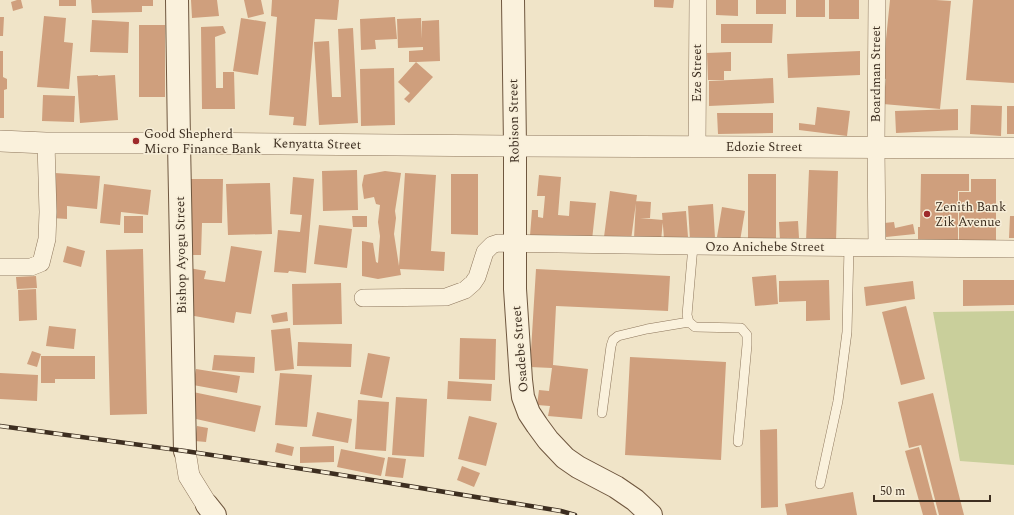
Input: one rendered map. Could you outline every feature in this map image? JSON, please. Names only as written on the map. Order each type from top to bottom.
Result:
[{"type":"main road","name":"Bishop Ayogu Street","points":[[178,0],[179,143],[185,451]]},
{"type":"main road","name":"Robison Street","points":[[512,0],[515,242]]},
{"type":"main road","name":"Osadebe Street","points":[[515,242],[515,290],[521,380],[523,397],[529,413],[548,440],[565,458],[578,467],[622,491],[635,500],[651,515]]},
{"type":"street","name":"Eze Street","points":[[697,147],[698,0]]},
{"type":"street","name":"Boardman Street","points":[[877,0],[877,248]]},
{"type":"street","name":"Kenyatta Street","points":[[0,141],[46,143],[515,146]]},
{"type":"street","points":[[0,267],[31,268],[41,264],[47,239],[48,226],[46,143]]},
{"type":"street","name":"Edozie Street","points":[[515,146],[1014,148]]},
{"type":"street","name":"Ozo Anichebe Street","points":[[364,298],[446,297],[456,294],[465,290],[473,283],[477,277],[485,252],[492,245],[498,242],[693,246],[1014,249]]},
{"type":"street","name":"Bishop Ayogu Street","points":[[185,451],[189,476],[211,510]]},
{"type":"lane","points":[[693,246],[687,315],[689,322],[694,327],[741,328],[747,335],[738,442]]},
{"type":"lane","points":[[820,484],[838,401],[848,332],[849,247]]},
{"type":"lane","points":[[602,413],[613,340],[618,336],[647,329],[689,322]]},
{"type":"green space","points":[[1014,311],[1014,465],[960,461],[933,312]]},
{"type":"building","points":[[21,0],[23,8],[13,11],[11,2]]},
{"type":"building","points":[[59,0],[76,0],[76,6],[59,6]]},
{"type":"building","points":[[91,0],[153,0],[153,6],[142,6],[142,12],[92,13]]},
{"type":"building","points":[[191,0],[217,0],[219,16],[192,18]]},
{"type":"building","points":[[244,0],[261,0],[264,14],[248,18]]},
{"type":"building","points":[[272,0],[339,0],[337,20],[315,19],[306,126],[293,125],[294,117],[269,115],[277,17],[271,16]]},
{"type":"building","points":[[654,0],[674,0],[673,8],[654,7]]},
{"type":"building","points":[[716,0],[738,0],[738,16],[716,15]]},
{"type":"building","points":[[756,0],[786,0],[786,14],[756,14]]},
{"type":"building","points":[[796,0],[825,0],[825,17],[796,17]]},
{"type":"building","points":[[829,0],[859,0],[859,19],[829,19]]},
{"type":"building","points":[[890,0],[951,1],[940,109],[883,104],[886,79],[882,78]]},
{"type":"building","points":[[973,0],[1014,0],[1014,83],[966,80]]},
{"type":"building","points":[[44,16],[66,18],[64,42],[73,43],[69,89],[37,87]]},
{"type":"building","points":[[0,17],[4,17],[3,36],[0,36]]},
{"type":"building","points":[[395,17],[397,39],[375,40],[376,49],[361,50],[360,19]]},
{"type":"building","points":[[241,18],[266,22],[258,75],[233,71]]},
{"type":"building","points":[[421,18],[422,39],[422,21],[439,20],[440,61],[409,62],[409,51],[423,50],[423,47],[398,48],[397,19]]},
{"type":"building","points":[[92,20],[129,22],[128,53],[90,52]]},
{"type":"building","points":[[721,24],[773,24],[772,43],[721,43]]},
{"type":"building","points":[[139,25],[165,25],[165,97],[139,97]]},
{"type":"building","points":[[223,26],[226,33],[215,37],[216,88],[223,88],[223,72],[234,72],[235,109],[202,109],[201,27]]},
{"type":"building","points":[[353,28],[358,123],[319,125],[314,42],[329,41],[332,97],[341,97],[338,29]]},
{"type":"building","points":[[0,51],[3,51],[3,77],[7,79],[7,89],[4,90],[4,118],[0,118]]},
{"type":"building","points":[[860,51],[860,75],[788,78],[787,54]]},
{"type":"building","points":[[731,52],[731,71],[724,71],[724,80],[708,80],[707,53]]},
{"type":"building","points":[[416,62],[433,77],[409,103],[404,99],[410,93],[398,82]]},
{"type":"building","points":[[394,68],[395,125],[361,126],[360,69]]},
{"type":"building","points":[[115,75],[118,120],[80,123],[77,76]]},
{"type":"building","points":[[773,78],[774,103],[709,106],[709,81]]},
{"type":"building","points":[[43,95],[75,96],[74,122],[42,121]]},
{"type":"building","points":[[971,105],[1002,106],[1001,136],[970,134]]},
{"type":"building","points":[[1007,106],[1014,106],[1014,134],[1007,134]]},
{"type":"building","points":[[817,107],[850,111],[847,136],[799,130],[799,123],[815,125]]},
{"type":"building","points":[[958,109],[958,130],[896,133],[895,111]]},
{"type":"building","points":[[717,113],[773,113],[773,133],[718,134]]},
{"type":"building","points":[[357,170],[358,210],[323,211],[322,171]]},
{"type":"building","points":[[809,170],[838,171],[836,242],[806,241]]},
{"type":"building","points":[[385,171],[401,173],[395,211],[396,218],[394,234],[399,266],[405,173],[436,175],[431,251],[445,252],[444,271],[400,269],[401,275],[378,279],[362,276],[362,241],[373,243],[376,262],[378,263],[380,236],[378,222],[380,205],[376,204],[374,197],[364,199],[362,185],[364,175]]},
{"type":"building","points":[[55,173],[100,176],[97,209],[67,206],[67,219],[52,218]]},
{"type":"building","points":[[451,174],[478,174],[478,235],[451,234]]},
{"type":"building","points":[[748,174],[776,174],[776,240],[748,240]]},
{"type":"building","points":[[921,174],[969,174],[969,191],[958,191],[958,240],[918,240],[918,227],[920,227]]},
{"type":"building","points":[[539,175],[561,177],[558,215],[569,216],[570,201],[596,203],[592,240],[530,236],[532,210],[538,210],[538,217],[543,218],[545,196],[537,196]]},
{"type":"building","points":[[293,177],[314,179],[306,273],[289,271],[288,273],[274,272],[278,230],[300,232],[302,215],[290,214]]},
{"type":"building","points":[[188,179],[223,179],[222,223],[202,223],[201,255],[185,255]]},
{"type":"building","points":[[971,179],[996,179],[996,242],[959,242],[959,192],[971,192]]},
{"type":"building","points":[[270,183],[272,234],[228,235],[226,184]]},
{"type":"building","points":[[104,184],[151,190],[148,215],[121,212],[120,225],[100,223]]},
{"type":"building","points":[[610,191],[637,195],[631,240],[604,237]]},
{"type":"building","points":[[636,201],[651,202],[650,218],[640,218],[663,220],[661,241],[634,238]]},
{"type":"building","points":[[713,204],[715,238],[690,240],[688,206]]},
{"type":"building","points":[[722,207],[745,211],[740,241],[717,237]]},
{"type":"building","points":[[686,211],[688,237],[664,239],[662,213]]},
{"type":"building","points":[[124,216],[143,216],[143,233],[124,233]]},
{"type":"building","points":[[352,216],[367,216],[367,227],[353,227]]},
{"type":"building","points":[[1010,216],[1014,216],[1014,238],[1009,238]]},
{"type":"building","points":[[798,221],[799,238],[780,240],[779,222]]},
{"type":"building","points":[[894,222],[895,228],[913,224],[915,234],[886,237],[884,223]]},
{"type":"building","points":[[319,225],[352,229],[347,268],[314,264]]},
{"type":"building","points":[[67,246],[85,251],[81,267],[63,262]]},
{"type":"building","points":[[231,246],[262,251],[251,314],[236,312],[234,323],[183,314],[189,268],[206,271],[204,279],[225,282]]},
{"type":"building","points":[[143,249],[147,414],[110,415],[106,250]]},
{"type":"building","points":[[536,269],[670,276],[668,311],[556,306],[553,365],[588,369],[582,419],[548,416],[550,406],[537,405],[539,390],[549,391],[552,368],[530,367]]},
{"type":"building","points":[[776,275],[778,304],[755,306],[752,277]]},
{"type":"building","points":[[36,276],[37,288],[17,289],[16,277]]},
{"type":"building","points":[[829,280],[830,320],[806,321],[806,301],[779,302],[779,281]]},
{"type":"building","points":[[963,280],[1014,280],[1014,305],[963,306]]},
{"type":"building","points":[[913,281],[915,299],[866,306],[864,287]]},
{"type":"building","points":[[341,283],[342,324],[293,325],[292,284]]},
{"type":"building","points":[[36,289],[37,320],[19,321],[18,290]]},
{"type":"building","points":[[906,306],[925,379],[901,385],[882,312]]},
{"type":"building","points":[[287,312],[288,321],[273,323],[271,315]]},
{"type":"building","points":[[49,326],[76,329],[74,349],[46,346]]},
{"type":"building","points":[[290,328],[294,369],[275,371],[271,330]]},
{"type":"building","points":[[460,338],[496,339],[495,380],[459,379]]},
{"type":"building","points":[[298,342],[352,344],[351,367],[297,366]]},
{"type":"building","points":[[32,351],[41,354],[37,367],[27,364]]},
{"type":"building","points":[[368,353],[390,357],[382,398],[360,394]]},
{"type":"building","points":[[214,355],[255,357],[254,373],[212,370]]},
{"type":"building","points":[[41,356],[95,356],[95,379],[55,379],[55,383],[41,383]]},
{"type":"building","points":[[630,357],[726,362],[721,460],[625,455]]},
{"type":"building","points":[[196,369],[240,376],[237,393],[193,385]]},
{"type":"building","points":[[0,373],[38,375],[37,401],[0,399]]},
{"type":"building","points":[[280,373],[312,375],[307,427],[275,425]]},
{"type":"building","points":[[448,381],[492,384],[491,401],[447,399]]},
{"type":"building","points":[[193,392],[261,406],[255,432],[187,417]]},
{"type":"building","points":[[933,393],[964,515],[939,515],[921,445],[909,448],[898,402]]},
{"type":"building","points":[[396,397],[427,399],[424,457],[392,455]]},
{"type":"building","points":[[358,400],[389,402],[386,451],[355,449]]},
{"type":"building","points":[[317,412],[352,419],[348,443],[312,436]]},
{"type":"building","points":[[469,416],[497,423],[486,466],[458,459]]},
{"type":"building","points":[[197,426],[208,428],[206,442],[195,441]]},
{"type":"building","points":[[777,429],[778,507],[761,508],[760,430]]},
{"type":"building","points":[[277,443],[294,447],[292,456],[275,452]]},
{"type":"building","points":[[334,446],[334,462],[300,463],[300,447]]},
{"type":"building","points":[[919,447],[937,515],[923,515],[905,451]]},
{"type":"building","points":[[341,449],[385,458],[381,476],[337,467]]},
{"type":"building","points":[[388,457],[406,459],[403,478],[385,476]]},
{"type":"building","points":[[462,466],[480,473],[474,487],[457,480]]},
{"type":"building","points":[[853,492],[857,515],[787,515],[785,504]]},
{"type":"railway","points":[[0,426],[185,451],[329,473],[561,511],[575,515]]},
{"type":"place","name":"Good Shepherd Micro Finance Bank","points":[[136,141]]},
{"type":"place","name":"Zenith Bank Zik Avenue","points":[[927,214]]}]
